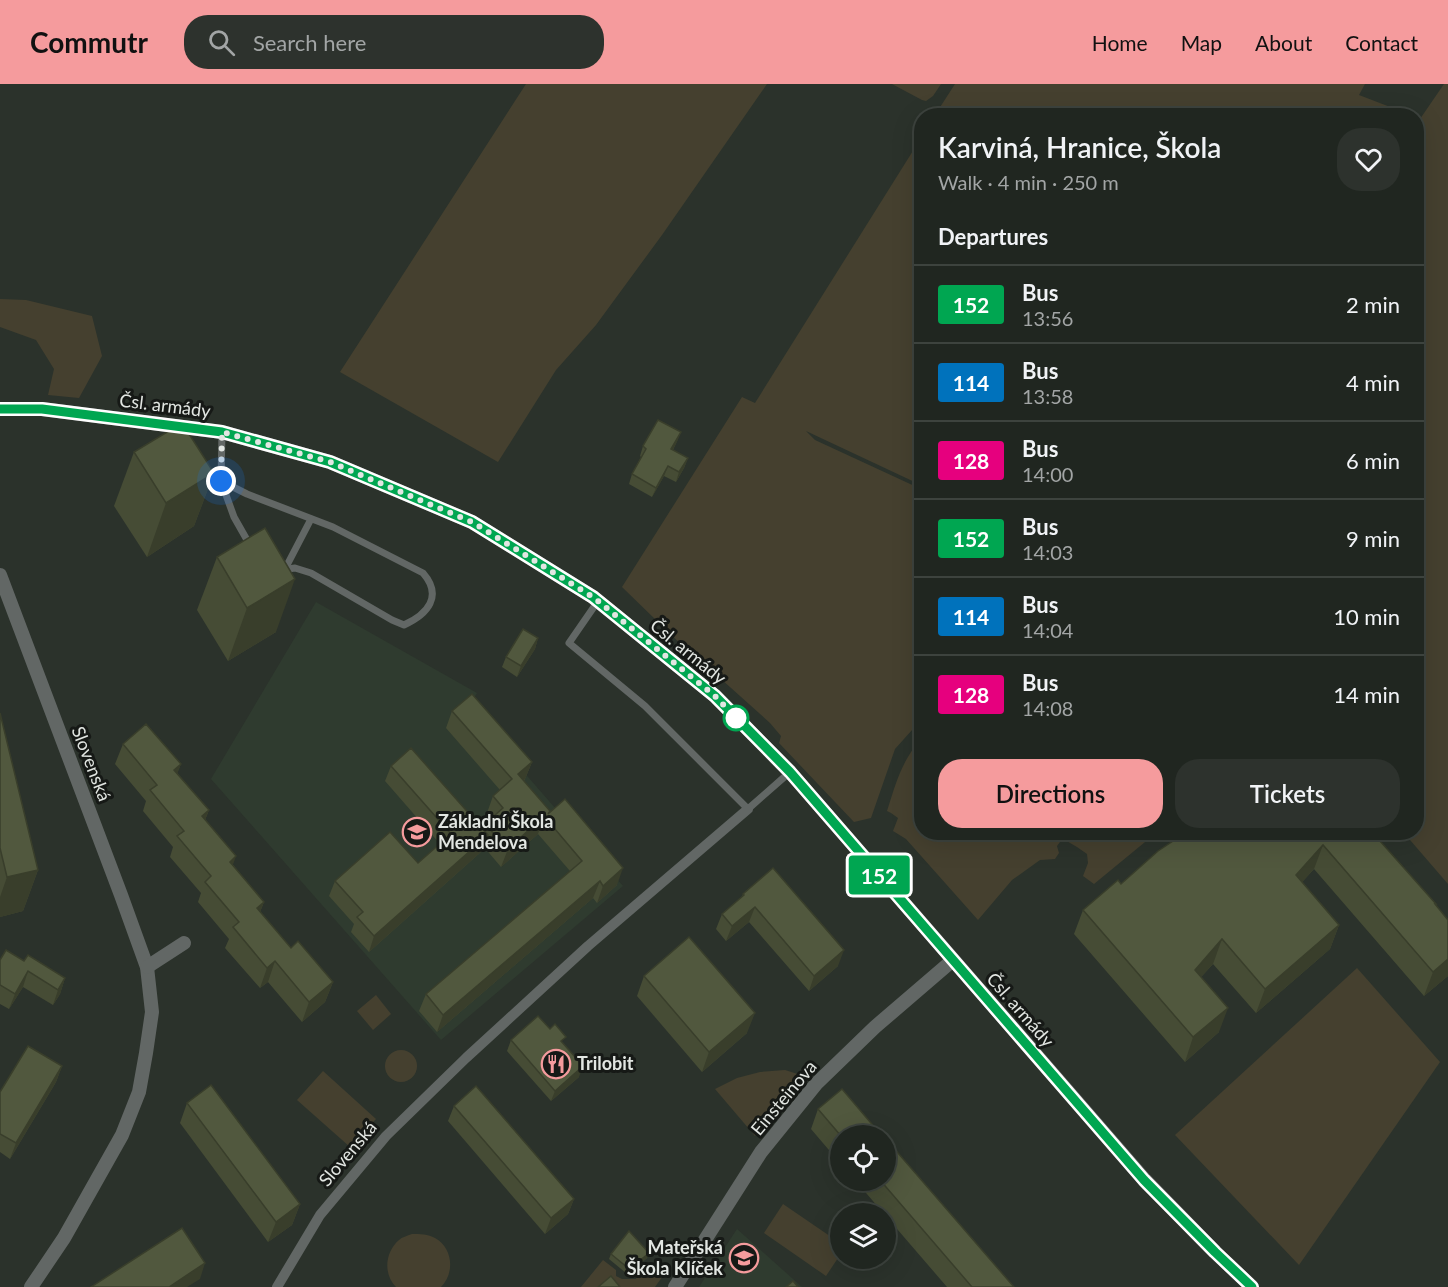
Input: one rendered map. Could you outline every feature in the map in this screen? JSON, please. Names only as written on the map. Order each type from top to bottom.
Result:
[{"type":"street","name":"Čsl. armády","points":[[0,409],[42,409],[222,432],[330,462],[472,522],[598,601],[715,696],[790,772],[1144,1180],[1252,1287]]},
{"type":"street","name":"Slovenská","points":[[0,575],[147,967],[152,1012],[139,1092],[122,1135],[64,1238],[31,1287]]},
{"type":"street","name":"Slovenská","points":[[277,1287],[320,1215],[386,1136],[466,1058],[588,946],[748,809]]},
{"type":"street","points":[[147,967],[184,942]]},
{"type":"street","name":"Einsteinova","points":[[675,1287],[761,1152],[816,1084],[875,1026],[953,960]]},
{"type":"lane","points":[[222,432],[221,481],[234,517],[257,556]]},
{"type":"lane","points":[[221,481],[247,494],[333,527],[423,573],[430,582],[433,591],[432,600],[416,620],[404,625],[311,573],[295,568],[271,571]]},
{"type":"lane","points":[[285,569],[311,519]]},
{"type":"lane","points":[[598,601],[569,643],[645,706],[748,809],[790,772]]},
{"type":"shaded area","points":[[526,84],[767,84],[596,325],[556,370],[498,462],[340,372]]},
{"type":"shaded area","points":[[892,84],[941,84],[933,96],[926,101]]},
{"type":"shaded area","points":[[955,84],[1365,84],[1359,95],[1393,108],[940,108]]},
{"type":"shaded area","points":[[1444,84],[1448,84],[1448,884],[1410,840],[1424,840],[1424,113]]},
{"type":"shaded area","points":[[914,149],[914,482],[806,431],[815,440],[914,486],[914,728],[895,749],[871,818],[854,822],[779,743],[781,736],[770,723],[721,679],[724,675],[715,675],[694,657],[622,587],[742,397],[755,403]]},
{"type":"shaded area","points":[[0,299],[26,300],[92,316],[102,356],[79,398],[48,395],[54,369],[36,340],[0,327]]},
{"type":"shaded area","name":"Základní Škola Mendelova","points":[[316,602],[477,693],[468,708],[623,886],[441,1040],[211,779]]},
{"type":"shaded area","points":[[914,748],[914,840],[1065,840],[1057,846],[1059,853],[1055,859],[1040,860],[1012,880],[978,920],[906,839],[893,831],[898,818],[887,811],[904,765]]},
{"type":"shaded area","points":[[1065,840],[1147,840],[1094,884],[1083,876],[1088,863],[1087,854]]},
{"type":"shaded area","points":[[1357,968],[1440,1062],[1299,1265],[1175,1135]]},
{"type":"shaded area","points":[[376,995],[391,1014],[373,1030],[357,1011]]},
{"type":"shaded area","points":[[401,1050],[412,1055],[417,1066],[412,1077],[401,1082],[390,1077],[385,1066],[390,1055]]},
{"type":"shaded area","points":[[785,1070],[804,1076],[755,1136],[715,1089],[737,1078],[760,1072]]},
{"type":"shaded area","points":[[323,1071],[376,1119],[350,1147],[297,1100]]},
{"type":"shaded area","points":[[783,1204],[830,1236],[831,1269],[826,1276],[764,1233]]},
{"type":"shaded area","name":"Mateřská Škola Klíček","points":[[737,1229],[802,1287],[699,1287]]},
{"type":"shaded area","points":[[412,1234],[432,1237],[446,1248],[450,1268],[446,1281],[441,1287],[396,1287],[392,1282],[388,1270],[388,1257],[400,1239]]},
{"type":"shaded area","points":[[603,1260],[616,1270],[616,1276],[622,1279],[636,1279],[637,1273],[643,1273],[650,1266],[658,1265],[665,1273],[655,1287],[581,1287]]},
{"type":"building","points":[[658,420],[681,432],[671,449],[688,458],[679,472],[668,466],[656,488],[632,474],[646,449],[643,446]]},
{"type":"building","points":[[182,423],[214,473],[166,503],[134,452]]},
{"type":"building","points":[[265,528],[295,579],[247,608],[217,557]]},
{"type":"building","points":[[523,629],[538,638],[521,666],[506,657]]},
{"type":"building","points":[[472,694],[532,762],[518,774],[550,811],[548,814],[565,799],[623,868],[603,886],[600,881],[443,1015],[426,994],[582,861],[544,816],[508,849],[485,824],[503,808],[493,796],[512,779],[452,711]]},
{"type":"building","points":[[0,713],[38,870],[7,877],[0,848]]},
{"type":"building","points":[[146,724],[181,764],[174,770],[209,810],[202,816],[236,856],[230,862],[264,902],[257,908],[291,948],[298,941],[333,982],[309,1002],[275,961],[267,968],[233,927],[239,922],[205,882],[211,876],[177,836],[184,831],[150,790],[157,785],[123,744]]},
{"type":"building","points":[[411,748],[488,835],[374,936],[357,917],[363,912],[335,881],[390,832],[418,863],[451,834],[391,766]]},
{"type":"building","points":[[1174,840],[1379,840],[1448,920],[1448,959],[1433,972],[1323,845],[1296,875],[1339,925],[1265,989],[1222,939],[1195,970],[1228,1008],[1193,1037],[1083,910],[1118,880],[1121,884],[1158,851]]},
{"type":"building","points":[[773,868],[844,950],[814,976],[755,907],[732,926],[722,914]]},
{"type":"building","points":[[689,937],[755,1013],[709,1052],[644,976]]},
{"type":"building","points":[[6,950],[24,961],[28,955],[65,978],[58,990],[28,971],[15,994],[0,985],[0,960]]},
{"type":"building","points":[[538,1016],[550,1029],[555,1024],[566,1037],[561,1041],[583,1066],[555,1091],[511,1040]]},
{"type":"building","points":[[28,1046],[62,1066],[16,1143],[0,1134],[0,1092]]},
{"type":"building","points":[[211,1085],[300,1204],[276,1222],[187,1103]]},
{"type":"building","points":[[476,1086],[574,1199],[551,1218],[454,1106]]},
{"type":"building","points":[[842,1089],[873,1125],[832,1125],[818,1109]]},
{"type":"building","points":[[896,1151],[1014,1287],[972,1287],[889,1191],[896,1191]]},
{"type":"building","points":[[182,1228],[205,1263],[169,1287],[91,1287]]},
{"type":"building","points":[[629,1231],[649,1253],[638,1262],[639,1267],[628,1268],[611,1254]]},
{"type":"building","points":[[611,1276],[620,1287],[598,1287]]},
{"type":"building","points":[[793,1281],[798,1287],[786,1287]]},
{"type":"bus line","name":"152","points":[[0,409],[42,409],[222,432],[330,462],[472,522],[593,597],[715,696],[790,772],[1144,1180],[1252,1287]]},
{"type":"place","name":"Základní Škola Mendelova","points":[[417,832]]},
{"type":"place","name":"Trilobit","points":[[556,1064]]},
{"type":"place","name":"Mateřská Škola Klíček","points":[[744,1258]]},
{"type":"route","points":[[221,481],[222,432],[330,462],[472,522],[593,597],[715,696],[743,725],[736,718]]}]
